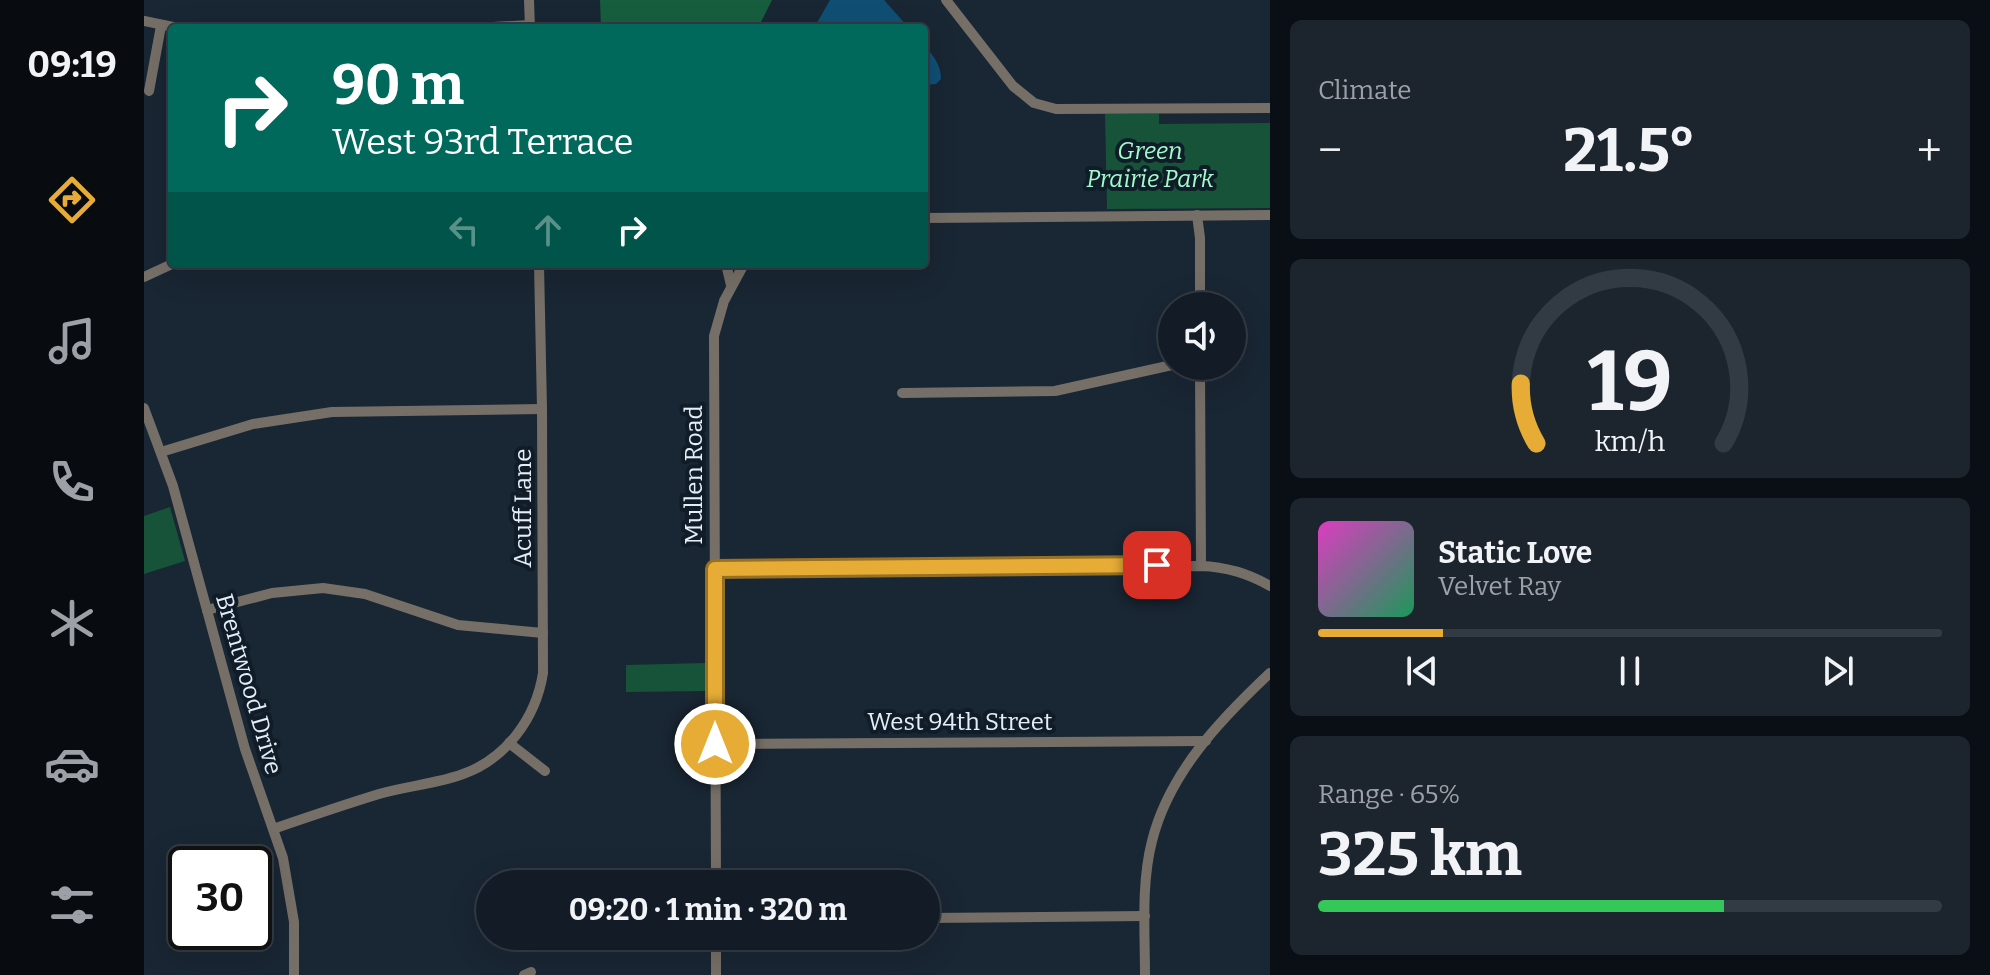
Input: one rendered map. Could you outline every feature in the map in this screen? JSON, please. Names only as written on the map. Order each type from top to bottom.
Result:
[{"type":"street","points":[[529,0],[530,24]]},
{"type":"street","points":[[946,0],[1013,86],[1034,103],[1056,109],[1270,108]]},
{"type":"street","points":[[144,21],[168,27]]},
{"type":"street","points":[[149,91],[161,26]]},
{"type":"street","points":[[1197,215],[1200,292]]},
{"type":"street","points":[[928,218],[1270,215]]},
{"type":"street","points":[[144,277],[168,266]]},
{"type":"street","name":"Acuff Lane","points":[[273,829],[381,794],[462,775],[482,766],[528,722],[540,689],[543,633],[539,268]]},
{"type":"street","points":[[727,268],[731,285]]},
{"type":"street","name":"Mullen Road","points":[[716,870],[714,336],[731,285],[742,268]]},
{"type":"street","points":[[902,393],[1055,391],[1158,368]]},
{"type":"street","points":[[1200,380],[1201,566]]},
{"type":"street","name":"Brentwood Drive","points":[[144,408],[161,452],[245,749],[290,885],[294,975]]},
{"type":"street","points":[[161,452],[253,424],[322,413],[542,409]]},
{"type":"street","points":[[715,569],[1201,566],[1224,567],[1270,586]]},
{"type":"street","points":[[207,610],[272,593],[323,588],[365,594],[458,625],[543,633]]},
{"type":"street","points":[[1145,975],[1146,875],[1152,841],[1163,807],[1177,780],[1220,723],[1270,673]]},
{"type":"street","name":"West 94th Street","points":[[715,744],[1206,741]]},
{"type":"street","points":[[509,743],[545,771]]},
{"type":"street","points":[[940,918],[1145,916]]},
{"type":"street","points":[[716,950],[716,975]]},
{"type":"green space","points":[[600,0],[772,0],[760,24],[601,24]]},
{"type":"green space","name":"Green Prairie Park","points":[[1105,114],[1159,114],[1159,124],[1270,123],[1270,208],[1107,209]]},
{"type":"green space","points":[[170,507],[185,561],[144,574],[144,516]]},
{"type":"green space","points":[[706,663],[706,691],[626,692],[626,665]]},
{"type":"water","points":[[830,0],[884,0],[905,24],[816,24]]},
{"type":"water","points":[[928,50],[940,69],[941,79],[936,84],[928,85]]},
{"type":"route","points":[[715,744],[715,569],[1157,565]]}]
